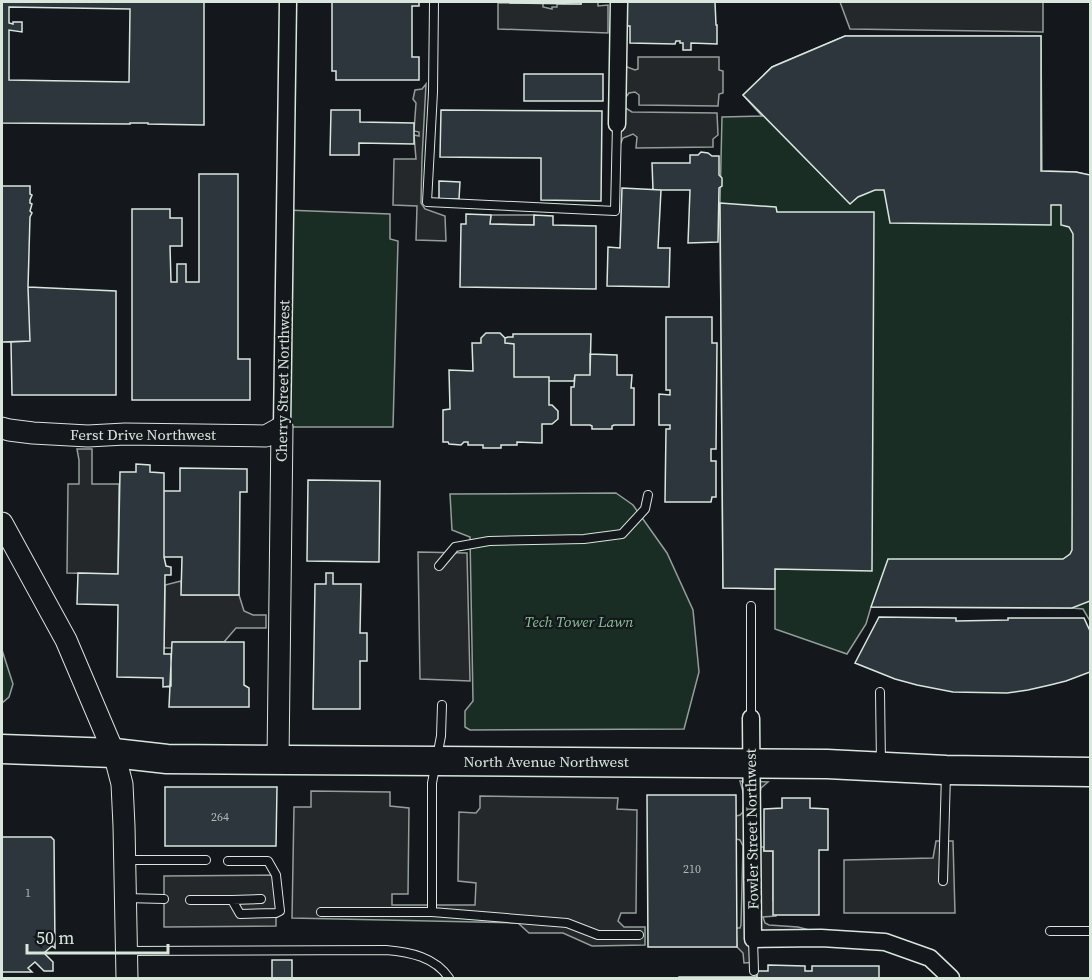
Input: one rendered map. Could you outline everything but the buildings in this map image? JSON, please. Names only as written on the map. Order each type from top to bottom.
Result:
[{"type":"highway","name":"North Avenue Northwest","points":[[2,749],[114,753],[167,759],[827,764],[946,770],[1090,772]]},
{"type":"street","name":"Cherry Street Northwest","points":[[278,760],[288,2]]},
{"type":"street","points":[[617,124],[619,2]]},
{"type":"street","name":"Ferst Drive Northwest","points":[[2,428],[33,433],[88,436],[125,434],[266,436],[282,427]]},
{"type":"street","points":[[2,523],[66,640],[114,753],[122,784],[127,978]]},
{"type":"street","name":"Fowler Street Northwest","points":[[751,718],[753,939]]},
{"type":"street","points":[[753,939],[821,938],[885,942],[930,958],[951,978]]},
{"type":"lane","points":[[434,2],[433,92],[427,202],[615,212],[617,124]]},
{"type":"lane","points":[[439,566],[455,547],[489,541],[584,539],[622,534],[645,509],[648,495]]},
{"type":"lane","points":[[751,606],[751,718]]},
{"type":"lane","points":[[880,692],[881,768]]},
{"type":"lane","points":[[432,912],[432,783],[441,736],[442,705]]},
{"type":"lane","points":[[943,881],[946,770]]},
{"type":"lane","points":[[125,860],[206,860]]},
{"type":"lane","points":[[228,861],[268,861],[276,875],[280,911],[240,914],[232,900]]},
{"type":"lane","points":[[126,898],[164,899]]},
{"type":"lane","points":[[190,900],[261,899]]},
{"type":"lane","points":[[321,912],[432,912],[567,923],[598,935],[639,935]]},
{"type":"lane","points":[[1050,931],[1090,931]]},
{"type":"lane","points":[[753,939],[754,971]]},
{"type":"lane","points":[[127,951],[386,950],[406,952],[436,963],[449,978]]},
{"type":"green space","points":[[845,36],[1041,36],[1042,171],[1076,172],[1090,175],[1090,621],[1083,609],[1072,608],[871,607],[866,624],[847,654],[775,629],[775,589],[723,588],[720,203],[722,117],[762,116],[743,95],[772,67]]},
{"type":"green space","points":[[285,210],[390,214],[390,239],[398,241],[393,427],[282,427]]},
{"type":"green space","name":"Tech Tower Lawn","points":[[616,493],[633,505],[667,553],[693,610],[699,672],[684,729],[470,730],[465,727],[465,711],[473,701],[470,537],[452,530],[450,494]]},
{"type":"green space","points":[[2,650],[13,684],[9,697],[2,703]]},
{"type":"shaded area","points":[[581,2],[598,2],[598,6],[608,5],[608,33],[498,29],[498,3],[543,3],[543,7],[552,9],[552,7],[557,7],[557,4],[581,4]]},
{"type":"shaded area","points":[[840,2],[1043,2],[1043,32],[850,29]]},
{"type":"shaded area","points":[[638,57],[719,57],[719,70],[723,71],[723,93],[719,94],[718,106],[639,105],[639,95],[635,92],[629,93],[623,101],[624,107],[632,112],[717,113],[718,135],[713,139],[713,147],[636,148],[637,137],[633,134],[623,138],[620,145],[623,58],[627,67],[635,70],[638,69]]},
{"type":"shaded area","points":[[426,84],[421,203],[425,209],[445,216],[446,241],[416,240],[417,206],[393,205],[394,159],[416,159],[414,135],[419,136],[419,132],[414,131],[416,103],[413,99],[415,90],[422,89]]},
{"type":"shaded area","points":[[491,215],[534,215],[534,225],[490,224]]},
{"type":"shaded area","points":[[77,449],[92,449],[92,484],[119,484],[118,574],[67,573],[68,484],[79,484]]},
{"type":"shaded area","points":[[418,552],[467,553],[470,681],[420,679]]},
{"type":"shaded area","points":[[181,581],[182,595],[239,595],[244,611],[253,615],[266,615],[266,628],[236,628],[224,642],[173,642],[172,648],[164,648],[165,585]]},
{"type":"shaded area","points":[[740,781],[768,782],[761,788],[759,797],[761,847],[764,847],[764,851],[773,851],[773,901],[777,902],[776,916],[763,917],[765,923],[813,931],[757,945],[757,962],[744,963],[743,953],[737,947],[736,928],[740,928],[741,925],[743,846],[740,840],[736,839],[736,816],[743,812],[744,795]]},
{"type":"shaded area","points":[[311,791],[390,792],[390,806],[409,808],[408,894],[392,894],[392,905],[475,905],[476,883],[458,881],[459,812],[476,813],[480,808],[480,796],[618,798],[617,809],[637,810],[636,913],[621,913],[618,921],[624,927],[645,927],[645,945],[592,946],[563,933],[529,933],[518,923],[292,918],[294,807],[311,807]]},
{"type":"shaded area","points":[[936,841],[953,841],[955,913],[844,913],[844,860],[933,858]]},
{"type":"shaded area","points":[[276,875],[276,926],[164,927],[164,876]]}]
